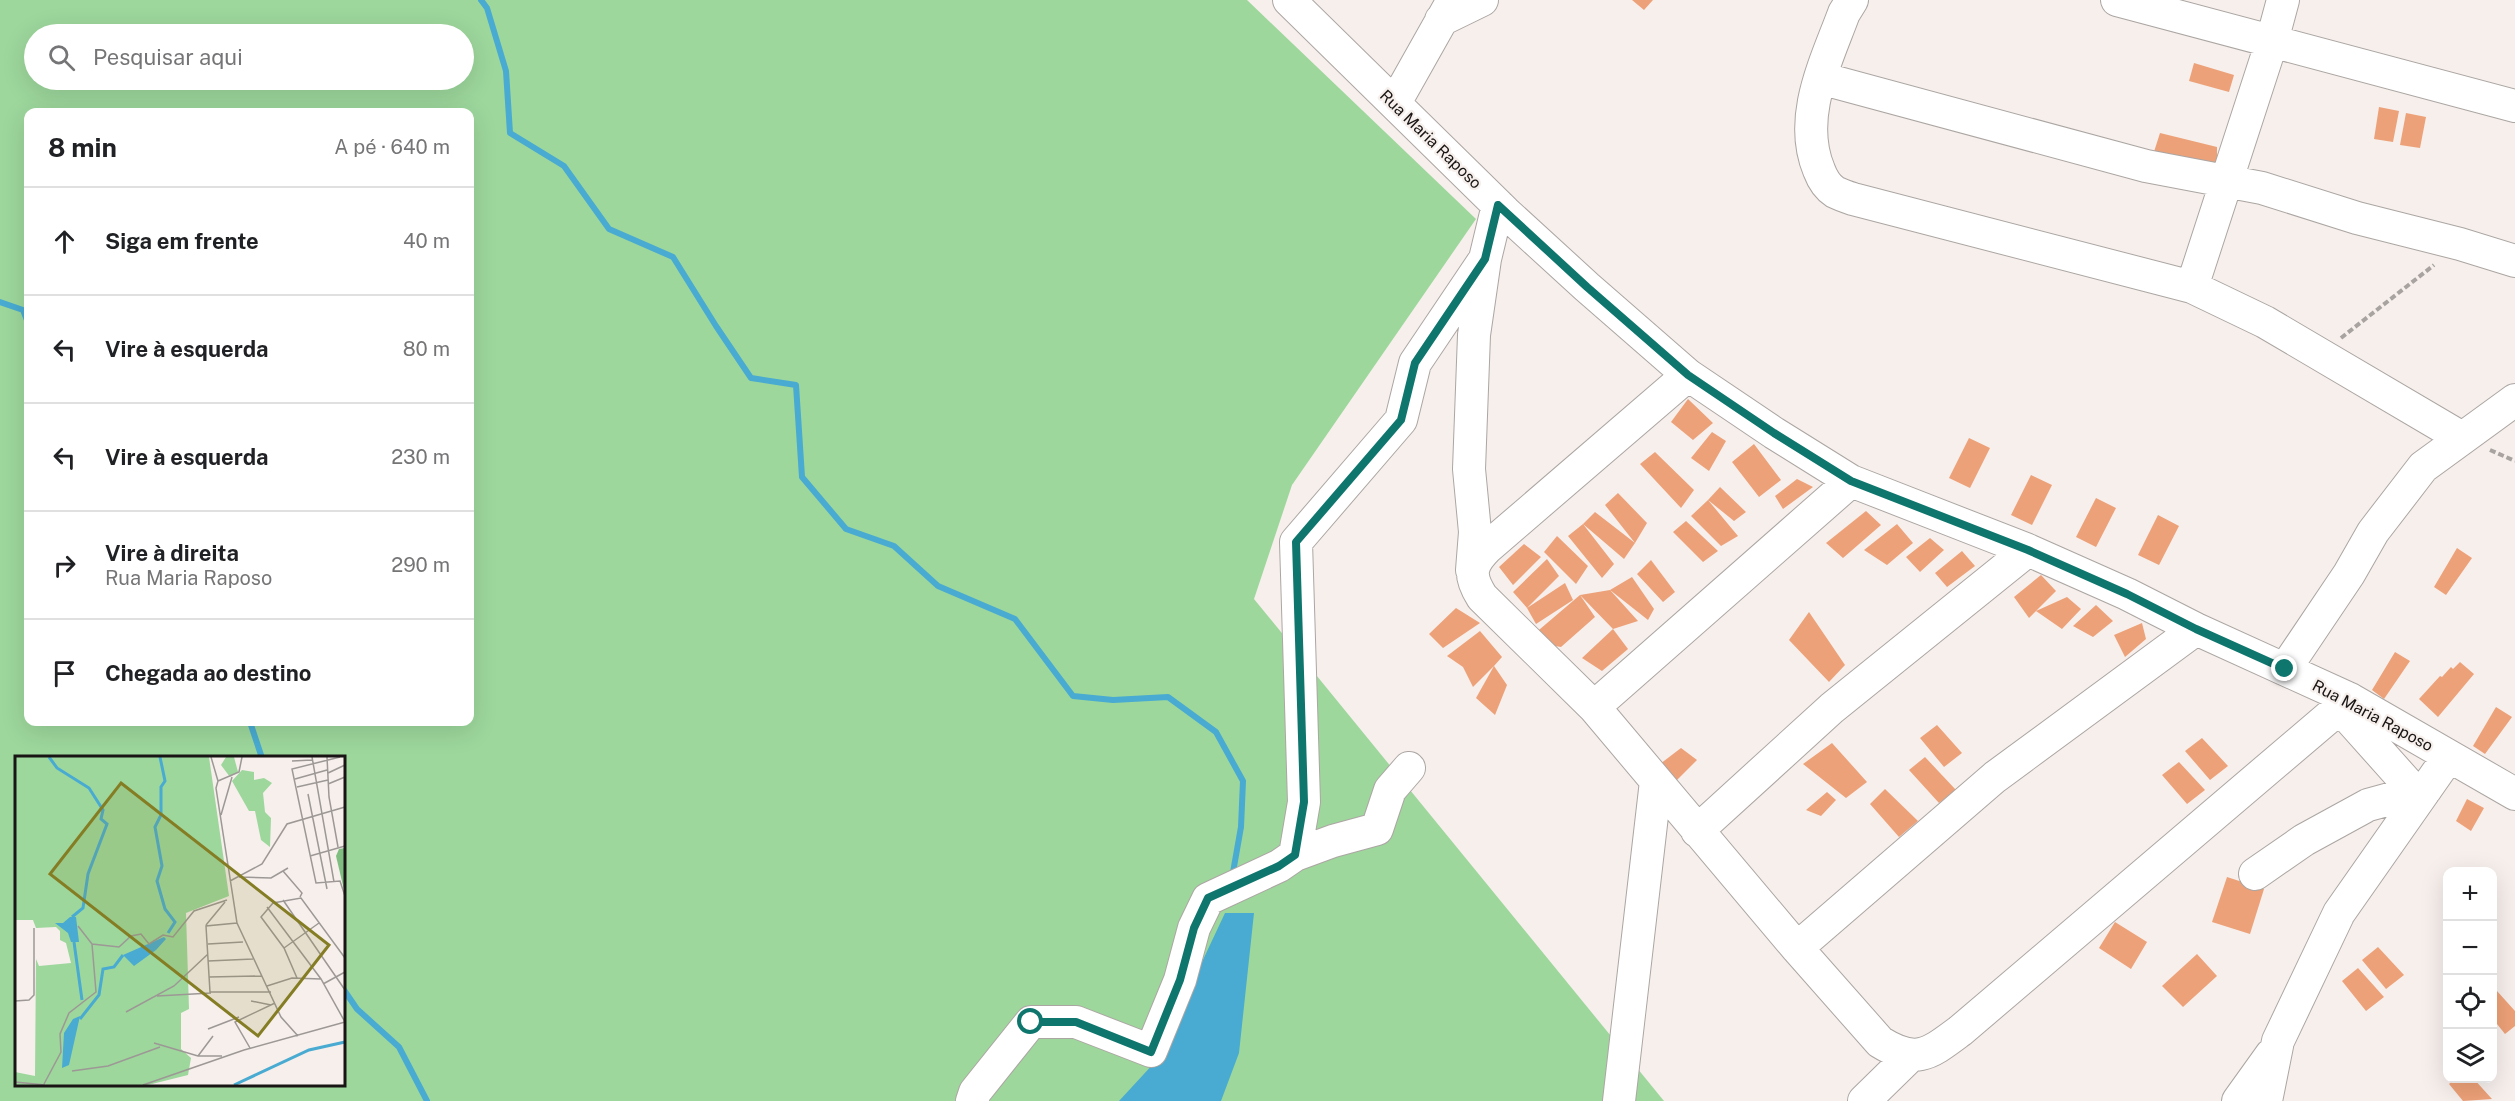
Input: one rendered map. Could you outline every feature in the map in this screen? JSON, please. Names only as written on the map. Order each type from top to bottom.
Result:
[{"type":"street","name":"Rua Maria Raposo","points":[[1289,0],[1498,205],[1587,287],[1688,375],[1774,433],[1851,481],[2028,550],[2285,669],[2345,703],[2449,756],[2515,794]]},
{"type":"street","points":[[1395,103],[1447,10],[1482,0]]},
{"type":"street","points":[[1852,0],[1844,13],[1813,102],[1811,139],[1814,158],[1823,180],[1834,191],[1852,199],[2192,287],[2238,308],[2321,354],[2462,438]]},
{"type":"street","points":[[2117,0],[2515,106]]},
{"type":"street","points":[[2192,287],[2228,181],[2283,0]]},
{"type":"street","points":[[1820,78],[2146,166],[2228,181],[2292,196],[2357,218],[2460,244],[2515,261]]},
{"type":"street","points":[[1498,205],[1485,259],[1474,335],[1469,469],[1475,532],[1472,572],[1474,584],[1482,597],[1594,707],[1797,948],[1880,1042],[1894,1051],[1911,1055],[1928,1054],[2345,703],[2421,790]]},
{"type":"street","points":[[1295,855],[1304,802],[1296,542],[1401,420],[1415,363],[1485,259]]},
{"type":"street","points":[[1472,572],[1476,559],[1488,547],[1688,375]]},
{"type":"street","points":[[2285,669],[2349,574],[2373,532],[2424,467],[2515,400]]},
{"type":"street","points":[[1594,707],[1851,481]]},
{"type":"street","points":[[1697,831],[1832,708],[2028,550]]},
{"type":"street","points":[[1797,948],[1995,777],[2196,629]]},
{"type":"street","points":[[2238,1101],[2277,1047],[2339,913],[2421,790],[2449,756]]},
{"type":"street","points":[[972,1101],[975,1092],[1031,1022],[1076,1022],[1151,1052],[1180,980],[1194,928],[1208,898],[1279,866],[1295,855],[1333,841],[1377,829],[1390,790],[1409,768]]},
{"type":"street","points":[[1618,1101],[1656,782]]},
{"type":"street","points":[[2255,874],[2304,840],[2368,805],[2421,790]]},
{"type":"street","points":[[2266,1101],[2277,1047]]},
{"type":"street","points":[[1864,1101],[1911,1055]]},
{"type":"path","points":[[2321,354],[2460,244]]},
{"type":"green space","points":[[0,0],[1247,0],[1476,219],[1292,485],[1254,599],[1664,1101],[0,1101]]},
{"type":"water","points":[[1225,913],[1254,913],[1239,1053],[1221,1101],[1119,1101],[1155,1062]]},
{"type":"building","points":[[1632,0],[1653,0],[1644,10]]},
{"type":"building","points":[[2194,63],[2234,75],[2229,92],[2189,81]]},
{"type":"building","points":[[2379,107],[2399,111],[2393,142],[2374,139]]},
{"type":"building","points":[[2406,113],[2426,117],[2420,148],[2400,145]]},
{"type":"building","points":[[2160,133],[2217,147],[2217,167],[2152,158]]},
{"type":"building","points":[[1688,399],[1713,423],[1693,440],[1671,422]]},
{"type":"building","points":[[1712,432],[1726,441],[1709,471],[1691,458]]},
{"type":"building","points":[[1969,438],[1990,448],[1970,488],[1949,478]]},
{"type":"building","points":[[1754,444],[1781,480],[1759,497],[1732,462]]},
{"type":"building","points":[[1655,452],[1694,490],[1681,508],[1640,464]]},
{"type":"building","points":[[2031,475],[2052,485],[2032,525],[2011,515]]},
{"type":"building","points":[[1797,479],[1813,487],[1783,509],[1775,496]]},
{"type":"building","points":[[1720,487],[1746,512],[1734,521],[1708,500]]},
{"type":"building","points":[[1618,493],[1647,523],[1635,543],[1605,505]]},
{"type":"building","points":[[2096,498],[2116,508],[2096,547],[2076,537]]},
{"type":"building","points":[[1708,500],[1738,536],[1721,546],[1691,516]]},
{"type":"building","points":[[1866,511],[1881,525],[1843,558],[1826,543]]},
{"type":"building","points":[[1595,512],[1635,543],[1624,559],[1583,524]]},
{"type":"building","points":[[2158,515],[2179,526],[2159,565],[2138,555]]},
{"type":"building","points":[[1686,521],[1718,551],[1703,562],[1673,532]]},
{"type":"building","points":[[1583,524],[1614,564],[1602,578],[1568,536]]},
{"type":"building","points":[[1897,524],[1913,543],[1887,565],[1864,550]]},
{"type":"building","points":[[1557,536],[1588,566],[1576,584],[1544,552]]},
{"type":"building","points":[[1930,538],[1944,550],[1920,572],[1906,557]]},
{"type":"building","points":[[1524,544],[1541,557],[1513,585],[1499,567]]},
{"type":"building","points":[[2457,548],[2472,558],[2446,595],[2434,587]]},
{"type":"building","points":[[1962,551],[1975,566],[1947,587],[1935,573]]},
{"type":"building","points":[[1547,559],[1559,576],[1527,608],[1513,592]]},
{"type":"building","points":[[1651,560],[1675,592],[1663,602],[1637,574]]},
{"type":"building","points":[[2041,575],[2056,591],[2029,618],[2014,597]]},
{"type":"building","points":[[1632,577],[1654,609],[1648,620],[1610,590]]},
{"type":"building","points":[[1565,583],[1573,600],[1536,624],[1527,608]]},
{"type":"building","points":[[1610,590],[1638,621],[1613,629],[1580,595]]},
{"type":"building","points":[[1580,595],[1595,617],[1561,647],[1526,641]]},
{"type":"building","points":[[2067,597],[2081,609],[2062,629],[2036,611]]},
{"type":"building","points":[[2096,605],[2113,621],[2093,637],[2073,626]]},
{"type":"building","points":[[1456,608],[1480,623],[1443,648],[1429,634]]},
{"type":"building","points":[[1809,612],[1845,665],[1829,682],[1789,640]]},
{"type":"building","points":[[2142,623],[2146,639],[2125,657],[2114,635]]},
{"type":"building","points":[[1613,629],[1628,649],[1602,671],[1582,658]]},
{"type":"building","points":[[1480,631],[1502,657],[1473,687],[1463,667],[1447,656]]},
{"type":"building","points":[[2395,652],[2410,661],[2384,699],[2372,690]]},
{"type":"building","points":[[2460,662],[2474,674],[2438,717],[2419,699],[2440,676],[2442,677],[2451,667],[2453,669]]},
{"type":"building","points":[[1494,666],[1507,685],[1495,715],[1476,698]]},
{"type":"building","points":[[2496,707],[2512,717],[2485,754],[2473,746]]},
{"type":"building","points":[[1937,725],[1962,753],[1944,767],[1920,738]]},
{"type":"building","points":[[2202,738],[2228,766],[2210,780],[2185,751]]},
{"type":"building","points":[[1832,743],[1867,782],[1846,798],[1803,764]]},
{"type":"building","points":[[1681,748],[1697,760],[1677,780],[1660,764]]},
{"type":"building","points":[[1925,757],[1956,790],[1939,803],[1909,770]]},
{"type":"building","points":[[2179,762],[2205,790],[2187,804],[2162,775]]},
{"type":"building","points":[[1885,789],[1918,821],[1899,837],[1870,804]]},
{"type":"building","points":[[1827,792],[1836,800],[1821,816],[1806,810]]},
{"type":"building","points":[[2467,799],[2484,808],[2471,831],[2456,821]]},
{"type":"building","points":[[2227,877],[2264,889],[2250,934],[2212,922]]},
{"type":"building","points":[[2115,922],[2147,942],[2131,969],[2099,948]]},
{"type":"building","points":[[2378,947],[2404,975],[2386,989],[2362,960]]},
{"type":"building","points":[[2197,954],[2217,976],[2183,1007],[2162,986]]},
{"type":"building","points":[[2358,968],[2384,997],[2366,1011],[2342,981]]},
{"type":"building","points":[[2497,991],[2515,1011],[2515,1026],[2505,1034],[2497,1024]]},
{"type":"building","points":[[2478,1083],[2492,1099],[2463,1101],[2449,1084]]},
{"type":"waterway","points":[[481,0],[487,8],[506,71],[510,133],[564,166],[609,229],[673,257],[751,378],[796,385],[802,477],[846,529],[894,546],[938,586],[1015,619],[1073,696],[1113,700],[1168,697],[1216,732],[1243,781],[1241,827],[1232,878]]},
{"type":"waterway","points":[[0,302],[23,310],[24,313]]},
{"type":"waterway","points":[[251,726],[261,756]]},
{"type":"waterway","points":[[345,991],[357,1009],[399,1047],[427,1101]]},
{"type":"route","points":[[1031,1022],[1076,1022],[1151,1052],[1180,980],[1194,928],[1208,898],[1279,866],[1295,855],[1304,802],[1296,542],[1401,420],[1415,363],[1485,259],[1498,205],[1688,375],[1851,481],[2028,550],[2285,669]]}]
